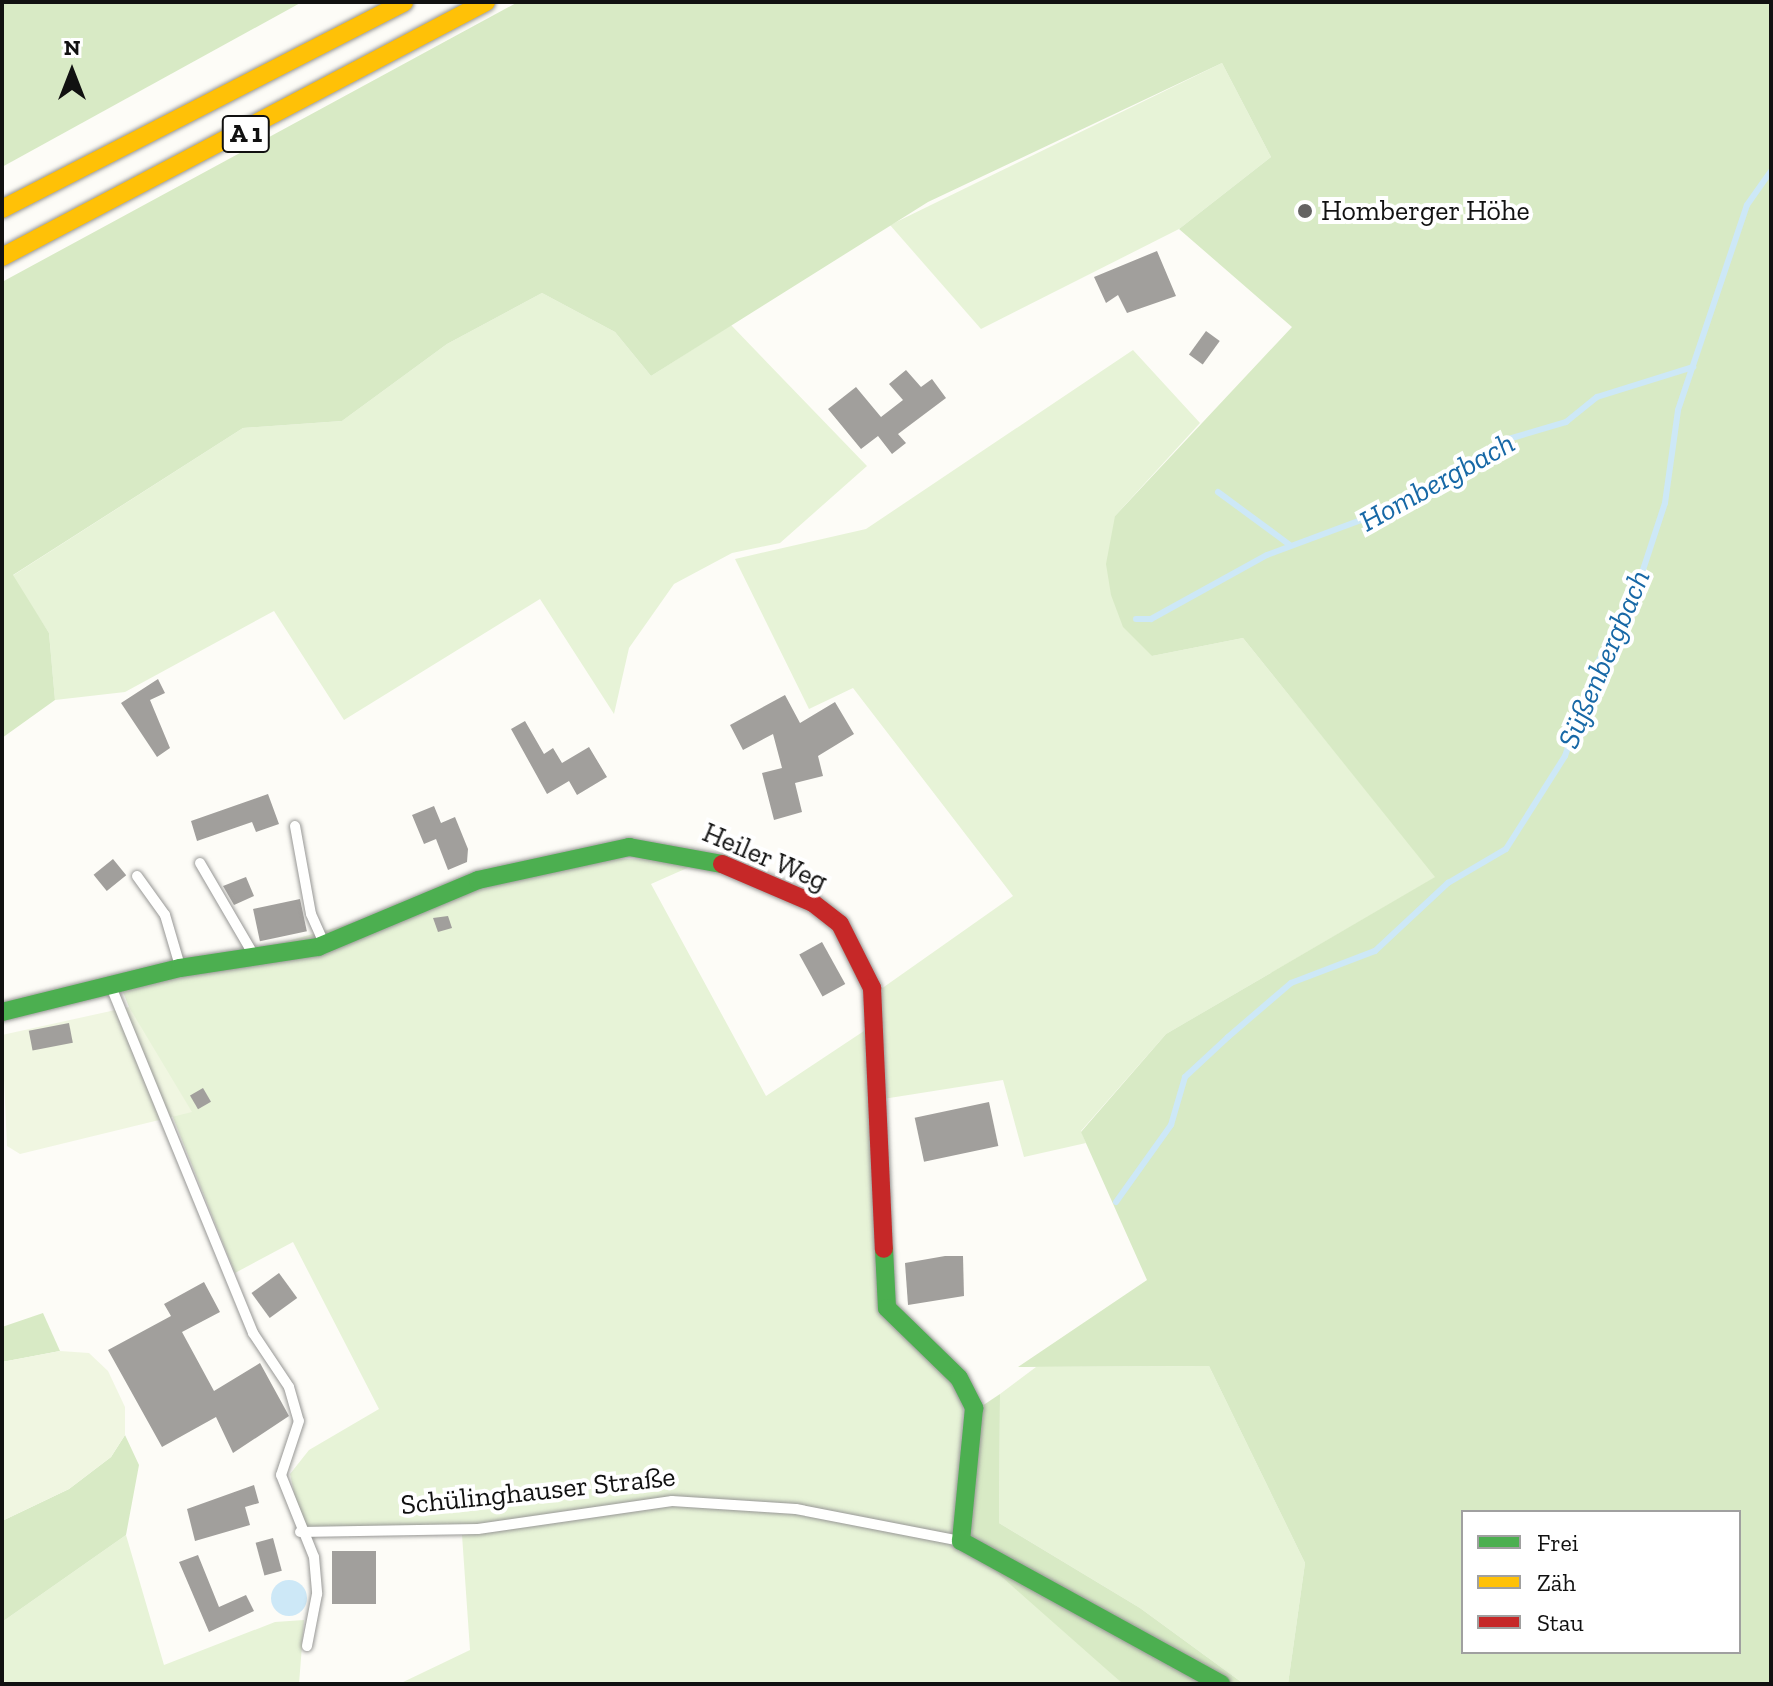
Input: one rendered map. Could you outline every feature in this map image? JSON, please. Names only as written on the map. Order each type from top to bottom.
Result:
[{"type":"main road","name":"A 1","points":[[2,209],[404,2]]},
{"type":"main road","name":"A 1","points":[[2,257],[486,2]]},
{"type":"main road","name":"Heiler Weg","points":[[2,1012],[116,987],[180,968],[255,958],[324,944],[478,880],[629,847],[712,860],[804,899],[840,924],[865,966],[877,1024],[880,1282],[887,1308],[959,1378],[974,1408],[961,1541]]},
{"type":"main road","name":"Schülinghauser Straße","points":[[961,1541],[1221,1684]]},
{"type":"lane","points":[[295,826],[311,914],[324,944]]},
{"type":"lane","points":[[200,863],[255,958]]},
{"type":"lane","points":[[137,876],[165,915],[180,968]]},
{"type":"lane","points":[[116,987],[253,1333],[289,1387],[299,1421],[281,1475],[300,1532],[314,1557],[317,1594],[307,1646]]},
{"type":"lane","name":"Schülinghauser Straße","points":[[300,1532],[478,1529],[672,1501],[796,1509],[961,1541]]},
{"type":"green space","points":[[2,2],[302,2],[2,167]]},
{"type":"green space","points":[[518,2],[1771,2],[1771,1684],[1288,1684],[1305,1563],[1209,1366],[1018,1367],[1147,1280],[1081,1132],[1166,1034],[1435,877],[1243,638],[1152,656],[1123,627],[1111,595],[1106,564],[1115,516],[1292,327],[1179,229],[1271,157],[1222,63],[928,202],[651,376],[615,332],[542,293],[447,344],[342,421],[243,428],[13,575],[49,633],[55,700],[2,738],[2,282]]},
{"type":"green space","points":[[1222,63],[1271,157],[1179,229],[981,329],[890,225]]},
{"type":"green space","points":[[542,293],[615,332],[651,376],[731,325],[867,466],[780,543],[732,553],[674,584],[629,648],[614,714],[540,599],[344,720],[274,611],[125,692],[55,700],[49,633],[12,576],[243,428],[342,421],[447,344]]},
{"type":"green space","points":[[1133,350],[1200,423],[1115,516],[1152,656],[1243,638],[1436,877],[1166,1034],[1081,1131],[1086,1143],[1024,1157],[1003,1080],[883,1099],[881,989],[1013,896],[853,688],[809,709],[735,559],[866,529]]},
{"type":"green space","points":[[588,858],[703,861],[651,884],[766,1096],[873,1025],[876,1282],[964,1393],[955,1537],[796,1504],[672,1499],[478,1527],[302,1529],[290,1474],[309,1450],[379,1409],[293,1242],[235,1273],[121,987]]},
{"type":"green space","points":[[129,1007],[192,1112],[20,1154],[7,1146],[2,1035]]},
{"type":"green space","points":[[43,1313],[60,1351],[2,1362],[2,1327]]},
{"type":"green space","points":[[60,1351],[89,1353],[108,1371],[125,1407],[125,1435],[111,1457],[69,1489],[2,1521],[2,1362]]},
{"type":"green space","points":[[1209,1366],[1305,1563],[1288,1684],[1244,1684],[1140,1608],[999,1523],[1000,1394],[1036,1367]]},
{"type":"green space","points":[[1000,1394],[999,1523],[1140,1608],[1244,1684],[1123,1684],[959,1539],[976,1410]]},
{"type":"green space","points":[[125,1435],[139,1465],[126,1535],[2,1622],[2,1521],[69,1489],[111,1457]]},
{"type":"green space","points":[[673,1506],[795,1512],[957,1545],[991,1560],[1123,1684],[399,1684],[470,1650],[462,1535]]},
{"type":"green space","points":[[126,1535],[164,1665],[275,1622],[304,1620],[299,1684],[2,1684],[2,1622]]},
{"type":"water","points":[[289,1580],[301,1586],[307,1598],[301,1610],[289,1616],[277,1610],[271,1598],[277,1586]]},
{"type":"building","points":[[1157,251],[1176,296],[1127,313],[1118,295],[1106,303],[1094,277]]},
{"type":"building","points":[[1206,331],[1220,341],[1203,364],[1189,354]]},
{"type":"building","points":[[906,370],[921,387],[932,379],[946,398],[898,434],[906,443],[892,454],[878,436],[861,449],[828,409],[856,387],[881,417],[903,400],[889,384]]},
{"type":"building","points":[[158,679],[165,693],[150,700],[170,748],[157,757],[121,703]]},
{"type":"building","points":[[785,695],[800,723],[835,702],[854,734],[818,756],[823,776],[795,783],[802,812],[774,820],[762,773],[782,768],[773,734],[743,750],[730,725]]},
{"type":"building","points":[[525,721],[544,754],[553,748],[562,763],[589,747],[607,777],[577,795],[569,781],[547,794],[511,729]]},
{"type":"building","points":[[268,794],[279,824],[256,832],[252,822],[197,841],[191,821]]},
{"type":"building","points":[[434,806],[441,823],[455,817],[468,849],[467,862],[448,870],[436,839],[424,844],[412,815]]},
{"type":"building","points":[[113,859],[126,875],[107,891],[94,875]]},
{"type":"building","points":[[246,877],[254,896],[234,905],[223,886]]},
{"type":"building","points":[[300,899],[307,931],[260,941],[253,909]]},
{"type":"building","points":[[448,916],[452,928],[438,932],[433,918]]},
{"type":"building","points":[[822,942],[845,984],[823,997],[799,955]]},
{"type":"building","points":[[69,1023],[73,1043],[33,1050],[29,1031]]},
{"type":"building","points":[[203,1088],[211,1102],[198,1109],[190,1096]]},
{"type":"building","points":[[989,1102],[998,1146],[924,1162],[915,1118]]},
{"type":"building","points":[[963,1256],[964,1296],[908,1305],[905,1263]]},
{"type":"building","points":[[279,1273],[297,1298],[270,1318],[251,1293]]},
{"type":"building","points":[[204,1282],[220,1312],[182,1332],[214,1391],[260,1363],[289,1416],[233,1453],[216,1417],[162,1447],[108,1350],[171,1316],[164,1304]]},
{"type":"building","points":[[254,1485],[259,1503],[245,1507],[250,1525],[195,1541],[187,1509]]},
{"type":"building","points":[[273,1538],[282,1571],[264,1576],[256,1543]]},
{"type":"building","points":[[332,1551],[376,1551],[376,1604],[332,1604]]},
{"type":"building","points":[[198,1555],[219,1607],[246,1595],[254,1611],[209,1632],[179,1562]]},
{"type":"waterway","name":"Süßenbergbach","points":[[1116,1202],[1171,1125],[1185,1077],[1228,1037],[1291,983],[1375,951],[1448,883],[1506,849],[1565,756],[1598,662],[1639,582],[1665,503],[1678,410],[1747,205],[1771,171]]},
{"type":"waterway","name":"Hombergbach","points":[[1136,619],[1151,619],[1267,555],[1415,500],[1505,440],[1566,422],[1597,397],[1693,367]]},
{"type":"waterway","points":[[1218,492],[1290,545]]},
{"type":"traffic: fast","points":[[2,1012],[180,968],[318,947],[478,880],[629,847],[722,864]]},
{"type":"traffic: fast","points":[[884,1249],[887,1308],[959,1378],[974,1408],[961,1541],[1221,1684]]},
{"type":"traffic: slow","points":[[2,209],[404,2]]},
{"type":"traffic: slow","points":[[2,257],[486,2]]},
{"type":"traffic: jam","points":[[722,864],[813,903],[840,924],[872,988],[884,1249]]},
{"type":"place","name":"Homberger Höhe","points":[[1305,211]]}]
